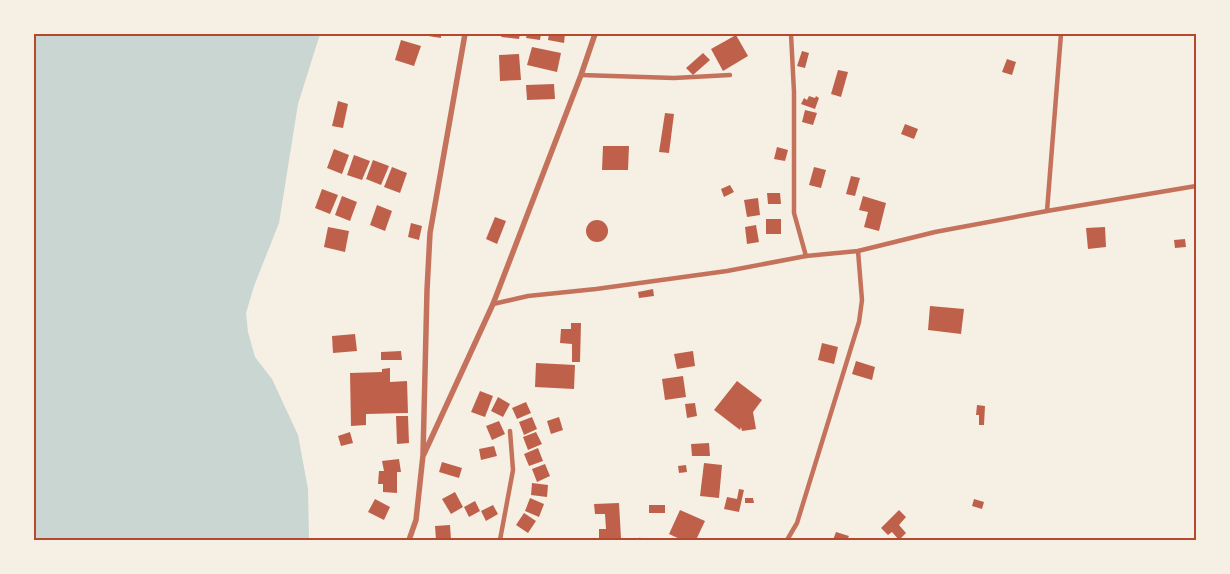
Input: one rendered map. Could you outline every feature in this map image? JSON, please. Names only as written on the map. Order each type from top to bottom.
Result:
[{"type":"street","points":[[409,540],[416,520],[423,456],[430,233],[465,34]]},
{"type":"street","points":[[423,456],[493,304],[581,76],[595,34]]},
{"type":"street","points":[[791,34],[794,92],[794,213],[806,256]]},
{"type":"street","points":[[1047,211],[1061,34]]},
{"type":"street","points":[[581,76],[674,78],[730,75]]},
{"type":"street","points":[[493,304],[528,296],[727,271],[806,256],[858,251],[935,232],[1196,186]]},
{"type":"street","points":[[787,540],[798,522],[859,322],[862,300],[858,251]]},
{"type":"street","points":[[500,540],[513,470],[510,431]]},
{"type":"shaded area","points":[[34,34],[320,34],[298,104],[279,223],[254,286],[246,313],[248,332],[255,357],[272,379],[298,435],[308,489],[309,540],[34,540]]},
{"type":"building","points":[[415,34],[441,34],[441,38]]},
{"type":"building","points":[[502,34],[520,34],[519,39],[501,37]]},
{"type":"building","points":[[527,34],[541,34],[540,40],[526,38]]},
{"type":"building","points":[[549,34],[565,34],[564,43],[548,40]]},
{"type":"building","points":[[736,35],[748,56],[723,71],[711,49]]},
{"type":"building","points":[[401,40],[421,46],[414,66],[395,60]]},
{"type":"building","points":[[532,47],[561,53],[557,72],[527,65]]},
{"type":"building","points":[[802,51],[809,53],[805,68],[797,66]]},
{"type":"building","points":[[703,53],[710,60],[693,75],[686,68]]},
{"type":"building","points":[[519,54],[521,80],[500,81],[499,55]]},
{"type":"building","points":[[1007,59],[1016,62],[1012,75],[1002,72]]},
{"type":"building","points":[[838,70],[848,72],[841,97],[831,94]]},
{"type":"building","points":[[554,84],[555,99],[527,100],[526,85]]},
{"type":"building","points":[[809,96],[819,98],[815,109],[801,104],[804,98],[807,100]]},
{"type":"building","points":[[338,101],[348,104],[343,128],[332,126]]},
{"type":"building","points":[[805,110],[817,113],[813,125],[802,122]]},
{"type":"building","points":[[665,113],[674,114],[669,153],[659,152]]},
{"type":"building","points":[[905,124],[918,129],[914,139],[901,134]]},
{"type":"building","points":[[603,146],[629,146],[628,170],[602,170]]},
{"type":"building","points":[[777,147],[788,150],[785,161],[774,159]]},
{"type":"building","points":[[334,149],[349,155],[342,174],[327,168]]},
{"type":"building","points":[[354,155],[370,161],[362,180],[347,175]]},
{"type":"building","points":[[373,160],[389,166],[381,185],[366,179]]},
{"type":"building","points":[[392,167],[407,173],[400,193],[384,187]]},
{"type":"building","points":[[814,167],[826,170],[821,188],[809,185]]},
{"type":"building","points":[[851,176],[860,178],[855,196],[846,194]]},
{"type":"building","points":[[730,185],[734,192],[724,197],[721,189]]},
{"type":"building","points":[[322,189],[338,195],[330,214],[315,208]]},
{"type":"building","points":[[767,193],[780,193],[781,204],[768,204]]},
{"type":"building","points":[[342,196],[357,202],[350,221],[335,215]]},
{"type":"building","points":[[863,196],[886,203],[879,231],[864,227],[868,212],[859,210]]},
{"type":"building","points":[[758,198],[760,215],[747,217],[744,200]]},
{"type":"building","points":[[377,205],[392,211],[385,231],[370,225]]},
{"type":"building","points":[[495,217],[506,221],[497,244],[486,239]]},
{"type":"building","points":[[766,219],[781,219],[781,234],[766,234]]},
{"type":"building","points":[[593,220],[601,220],[608,227],[608,235],[601,242],[593,242],[586,235],[586,227]]},
{"type":"building","points":[[411,223],[422,226],[419,240],[408,237]]},
{"type":"building","points":[[756,225],[759,242],[747,244],[745,227]]},
{"type":"building","points":[[328,227],[349,231],[345,252],[324,247]]},
{"type":"building","points":[[1105,227],[1106,247],[1088,249],[1086,228]]},
{"type":"building","points":[[1185,239],[1186,247],[1175,248],[1174,240]]},
{"type":"building","points":[[653,289],[654,296],[639,298],[638,292]]},
{"type":"building","points":[[930,306],[964,309],[961,334],[928,330]]},
{"type":"building","points":[[571,323],[581,323],[580,362],[572,362],[572,344],[560,343],[561,329],[571,329]]},
{"type":"building","points":[[355,334],[357,351],[333,353],[332,336]]},
{"type":"building","points":[[822,343],[838,347],[834,364],[818,360]]},
{"type":"building","points":[[401,351],[402,360],[381,360],[381,352]]},
{"type":"building","points":[[693,351],[695,366],[677,369],[674,354]]},
{"type":"building","points":[[856,361],[875,367],[872,380],[852,374]]},
{"type":"building","points":[[536,363],[575,365],[574,389],[535,387]]},
{"type":"building","points":[[390,368],[390,382],[407,381],[408,413],[366,414],[366,425],[351,426],[350,373],[382,372],[382,369]]},
{"type":"building","points":[[683,376],[686,397],[665,400],[662,379]]},
{"type":"building","points":[[737,381],[762,400],[753,412],[756,429],[742,431],[741,427],[740,430],[714,410]]},
{"type":"building","points":[[480,391],[493,396],[485,417],[471,412]]},
{"type":"building","points":[[498,397],[510,404],[503,417],[491,411]]},
{"type":"building","points":[[526,402],[531,413],[517,419],[512,408]]},
{"type":"building","points":[[695,403],[697,416],[687,418],[685,404]]},
{"type":"building","points":[[977,405],[985,406],[984,425],[979,425],[979,415],[976,415]]},
{"type":"building","points":[[396,416],[408,416],[409,443],[397,444]]},
{"type":"building","points":[[532,417],[537,429],[524,435],[519,422]]},
{"type":"building","points":[[559,417],[563,430],[551,434],[547,421]]},
{"type":"building","points":[[499,421],[505,434],[492,440],[486,426]]},
{"type":"building","points":[[350,432],[353,443],[341,446],[338,436]]},
{"type":"building","points":[[536,432],[542,444],[528,450],[523,437]]},
{"type":"building","points":[[709,443],[710,456],[692,456],[691,444]]},
{"type":"building","points":[[494,446],[497,456],[481,460],[479,449]]},
{"type":"building","points":[[538,448],[543,461],[529,466],[524,454]]},
{"type":"building","points":[[399,459],[401,472],[397,472],[397,493],[383,492],[383,484],[378,484],[379,471],[384,471],[382,461]]},
{"type":"building","points":[[442,462],[462,468],[459,478],[439,472]]},
{"type":"building","points":[[704,463],[722,465],[719,498],[700,496]]},
{"type":"building","points":[[545,464],[550,476],[537,482],[532,469]]},
{"type":"building","points":[[686,465],[687,472],[679,473],[678,466]]},
{"type":"building","points":[[532,483],[548,485],[547,497],[531,495]]},
{"type":"building","points":[[739,489],[744,490],[739,512],[724,509],[727,497],[737,499]]},
{"type":"building","points":[[455,492],[463,507],[451,514],[442,499]]},
{"type":"building","points":[[530,498],[544,504],[539,517],[525,511]]},
{"type":"building","points":[[745,498],[753,498],[754,503],[745,503]]},
{"type":"building","points":[[375,499],[390,507],[384,520],[368,512]]},
{"type":"building","points":[[974,499],[984,502],[982,509],[972,506]]},
{"type":"building","points":[[475,501],[480,511],[469,517],[464,507]]},
{"type":"building","points":[[619,503],[621,538],[599,539],[599,529],[606,529],[605,514],[595,514],[594,504]]},
{"type":"building","points":[[493,505],[498,514],[486,521],[481,511]]},
{"type":"building","points":[[649,505],[665,505],[665,513],[649,513]]},
{"type":"building","points":[[680,510],[705,521],[696,540],[682,540],[669,534]]},
{"type":"building","points":[[899,510],[906,517],[899,525],[906,533],[899,540],[892,532],[888,535],[881,528]]},
{"type":"building","points":[[524,513],[536,521],[528,533],[516,525]]},
{"type":"building","points":[[450,525],[451,540],[436,540],[435,526]]},
{"type":"building","points":[[836,532],[849,536],[847,540],[833,540]]}]
